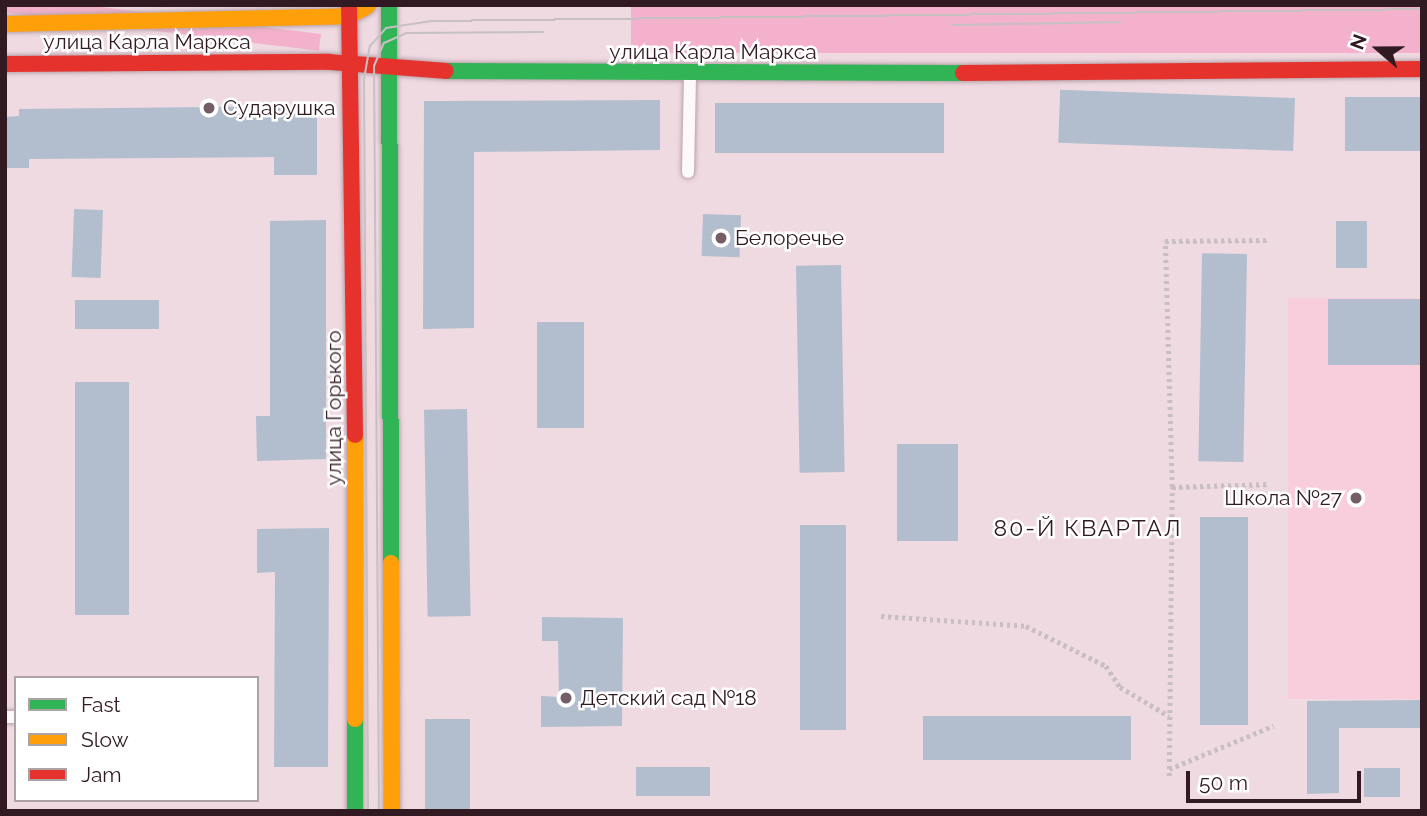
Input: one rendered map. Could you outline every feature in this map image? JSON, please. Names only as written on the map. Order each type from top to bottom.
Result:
[{"type":"main road","name":"улица Карла Маркса","points":[[5,24],[349,10],[370,5]]},
{"type":"main road","points":[[389,5],[392,811]]},
{"type":"main road","name":"улица Горького","points":[[349,10],[353,63],[355,811]]},
{"type":"main road","name":"улица Карла Маркса","points":[[5,64],[353,63],[391,69],[690,75],[1422,69]]},
{"type":"lane","points":[[688,172],[690,75]]},
{"type":"path","points":[[1169,776],[1172,487],[1165,241],[1267,240]]},
{"type":"path","points":[[1172,487],[1270,484]]},
{"type":"path","points":[[881,616],[1026,626],[1106,666],[1120,687],[1170,716]]},
{"type":"path","points":[[1170,769],[1273,726]]},
{"type":"shaded area","points":[[6,5],[85,5],[321,34],[319,51],[5,12]]},
{"type":"shaded area","points":[[631,5],[1422,5],[1422,53],[631,53]]},
{"type":"shaded area","name":"Школа №27","points":[[1288,298],[1422,298],[1422,699],[1288,699]]},
{"type":"building","points":[[1060,90],[1295,98],[1293,151],[1058,143]]},
{"type":"building","points":[[1345,97],[1422,97],[1422,151],[1345,151]]},
{"type":"building","points":[[660,100],[660,150],[474,152],[474,328],[423,329],[424,101]]},
{"type":"building","points":[[715,103],[944,103],[944,153],[715,153]]},
{"type":"building","points":[[317,106],[317,175],[274,175],[274,157],[29,159],[29,168],[5,168],[5,117],[19,116],[19,109]]},
{"type":"building","points":[[74,209],[103,210],[101,278],[72,277]]},
{"type":"building","points":[[703,214],[741,215],[740,257],[702,256]]},
{"type":"building","points":[[326,220],[326,459],[257,461],[256,416],[270,416],[270,221]]},
{"type":"building","points":[[1336,221],[1367,221],[1367,268],[1336,268]]},
{"type":"building","points":[[1202,253],[1247,254],[1243,462],[1198,461]]},
{"type":"building","points":[[841,265],[845,472],[800,473],[796,266]]},
{"type":"building","points":[[1328,299],[1422,299],[1422,365],[1328,365]]},
{"type":"building","points":[[75,300],[159,300],[159,329],[75,329]]},
{"type":"building","points":[[537,322],[584,322],[584,428],[537,428]]},
{"type":"building","points":[[75,382],[129,382],[129,615],[75,615]]},
{"type":"building","points":[[467,409],[471,616],[428,617],[424,410]]},
{"type":"building","points":[[897,444],[958,444],[958,541],[897,541]]},
{"type":"building","points":[[1200,517],[1248,517],[1248,725],[1200,725]]},
{"type":"building","points":[[800,525],[846,525],[846,730],[800,730]]},
{"type":"building","points":[[329,528],[328,767],[274,767],[275,572],[257,573],[257,529]]},
{"type":"building","points":[[542,617],[623,618],[622,726],[541,727],[541,696],[559,697],[558,641],[542,641]]},
{"type":"building","points":[[1422,700],[1422,728],[1339,728],[1339,793],[1307,794],[1307,701]]},
{"type":"building","points":[[923,716],[1131,716],[1131,760],[923,760]]},
{"type":"building","points":[[425,719],[470,719],[470,811],[425,811]]},
{"type":"building","points":[[636,767],[710,767],[710,796],[636,796]]},
{"type":"building","points":[[1364,768],[1400,768],[1400,797],[1364,797]]},
{"type":"tram line","points":[[368,811],[364,79],[370,46],[386,28],[431,21],[1422,9]]},
{"type":"tram line","points":[[952,25],[1120,22]]},
{"type":"tram line","points":[[379,811],[374,66],[384,43],[406,33],[543,32]]},
{"type":"traffic: fast","points":[[389,5],[391,563]]},
{"type":"traffic: fast","points":[[446,71],[963,73]]},
{"type":"traffic: fast","points":[[355,719],[355,811]]},
{"type":"traffic: slow","points":[[5,24],[349,16],[368,6]]},
{"type":"traffic: slow","points":[[355,435],[355,719]]},
{"type":"traffic: slow","points":[[391,563],[392,811]]},
{"type":"traffic: jam","points":[[349,5],[355,435]]},
{"type":"traffic: jam","points":[[5,64],[329,62],[446,71]]},
{"type":"traffic: jam","points":[[963,73],[1422,69]]},
{"type":"place","name":"Сударушка","points":[[209,108]]},
{"type":"place","name":"Белоречье","points":[[721,238]]},
{"type":"place","name":"Школа №27","points":[[1356,498]]},
{"type":"place","name":"Детский сад №18","points":[[566,698]]},
{"type":"district","name":"80-Й КВАРТАЛ","points":[[1088,528]]}]
